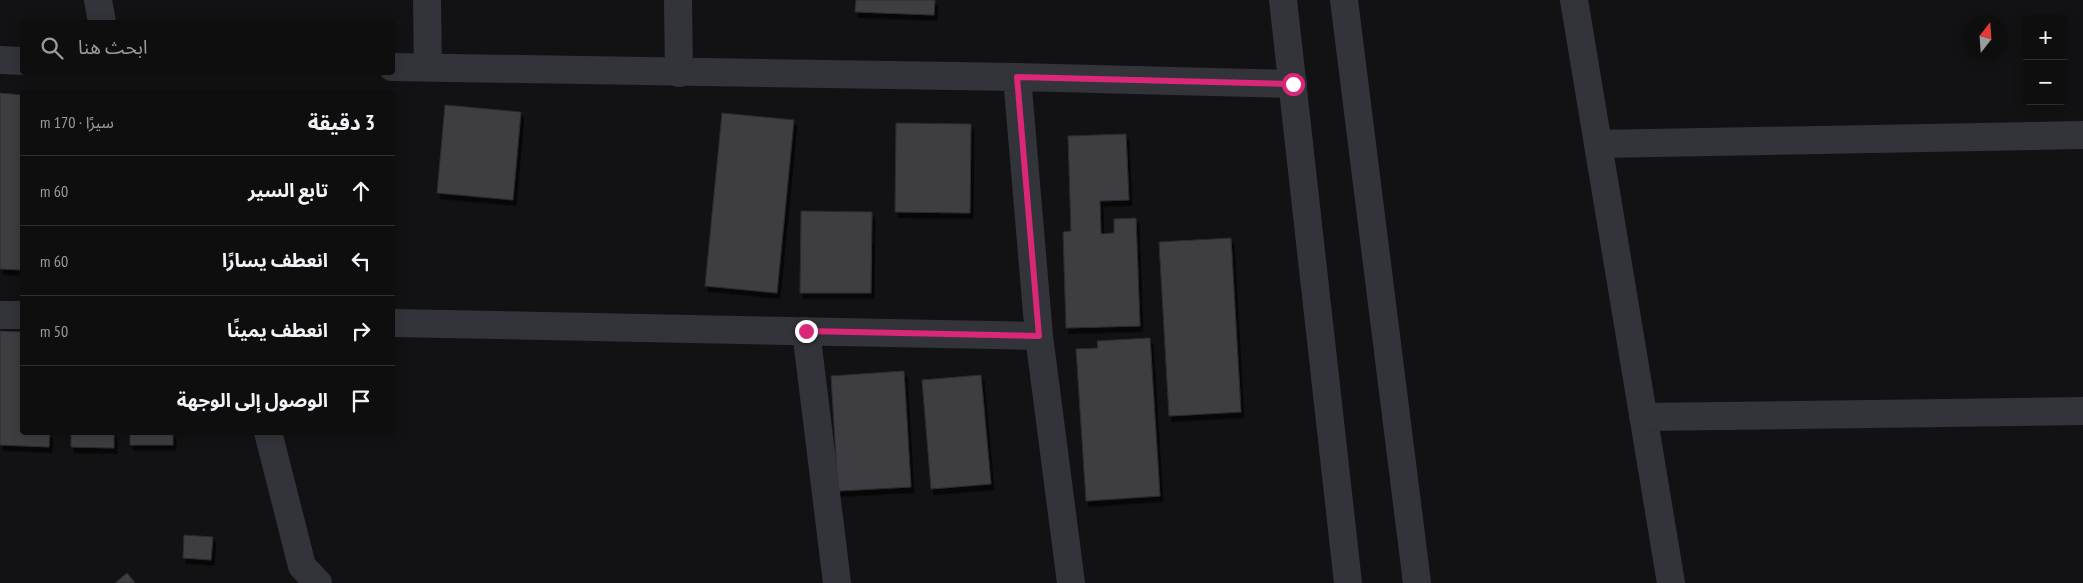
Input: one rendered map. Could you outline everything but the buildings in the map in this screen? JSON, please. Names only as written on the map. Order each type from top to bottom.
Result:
[{"type":"street","points":[[98,0],[102,20]]},
{"type":"street","points":[[427,0],[428,68]]},
{"type":"street","points":[[678,0],[679,73]]},
{"type":"street","points":[[1283,0],[1348,583]]},
{"type":"street","points":[[1344,0],[1417,583]]},
{"type":"street","points":[[1574,0],[1671,583]]},
{"type":"street","points":[[0,60],[20,61]]},
{"type":"street","points":[[395,68],[1017,77],[1293,84]]},
{"type":"street","points":[[1017,77],[1039,336],[1071,583]]},
{"type":"street","points":[[1598,144],[2083,135]]},
{"type":"street","points":[[0,315],[20,315]]},
{"type":"street","points":[[395,323],[1039,336]]},
{"type":"street","points":[[806,331],[836,583]]},
{"type":"street","points":[[1643,417],[2083,411]]},
{"type":"street","points":[[269,435],[302,566],[318,583]]},
{"type":"route","points":[[806,331],[1039,336],[1017,77],[1293,84]]}]
